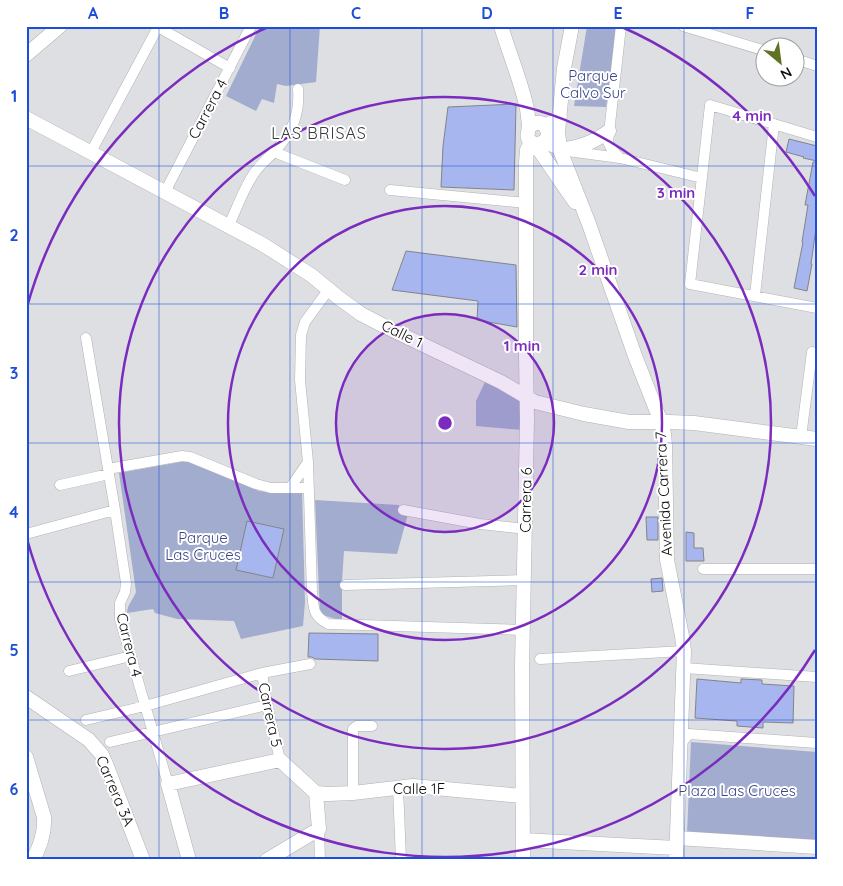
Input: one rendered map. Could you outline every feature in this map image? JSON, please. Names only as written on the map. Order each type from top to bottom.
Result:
[{"type":"street","points":[[26,56],[60,26]]},
{"type":"street","name":"Carrera 4","points":[[165,192],[251,26]]},
{"type":"street","points":[[501,26],[527,109],[537,125],[548,130],[545,142],[536,143]]},
{"type":"street","name":"Avenida Carrera 7","points":[[572,26],[564,68],[558,132],[560,150],[590,224],[664,434],[667,560],[684,651],[683,733],[676,849]]},
{"type":"street","points":[[620,158],[609,146],[608,142],[621,26]]},
{"type":"street","points":[[683,26],[756,48]]},
{"type":"street","points":[[90,152],[158,27],[230,68]]},
{"type":"street","points":[[229,225],[254,173],[282,143],[293,125],[299,101],[298,89]]},
{"type":"street","points":[[817,137],[710,105],[690,284],[817,308]]},
{"type":"street","points":[[560,116],[554,121],[537,125],[527,136],[536,143],[590,224]]},
{"type":"street","name":"Calle 1","points":[[26,118],[229,225],[297,265],[349,306],[374,321],[501,382],[534,402],[629,422],[694,424],[817,439]]},
{"type":"street","points":[[755,296],[774,124]]},
{"type":"street","points":[[560,150],[593,142],[609,131]]},
{"type":"street","points":[[536,143],[560,150],[620,158],[702,178]]},
{"type":"street","name":"Carrera 6","points":[[523,860],[523,630],[526,529],[526,156],[536,143]]},
{"type":"street","points":[[274,152],[345,180]]},
{"type":"street","points":[[390,190],[526,202]]},
{"type":"street","points":[[329,290],[305,322],[301,335],[300,380],[308,462],[312,592],[315,613],[328,624],[523,630]]},
{"type":"street","name":"Carrera 4","points":[[86,338],[126,586],[120,603],[119,614],[189,860]]},
{"type":"street","points":[[801,437],[812,352]]},
{"type":"street","points":[[60,486],[109,472],[182,456],[190,457],[256,484],[271,488],[309,488]]},
{"type":"street","points":[[290,488],[308,462]]},
{"type":"street","points":[[26,534],[115,510]]},
{"type":"street","points":[[403,510],[480,524],[526,529]]},
{"type":"street","points":[[703,569],[817,568]]},
{"type":"street","points":[[345,585],[524,580]]},
{"type":"street","points":[[540,659],[684,651]]},
{"type":"street","points":[[70,671],[131,656]]},
{"type":"street","points":[[86,720],[145,706],[262,673],[310,664]]},
{"type":"street","points":[[684,668],[817,677]]},
{"type":"street","name":"Carrera 5","points":[[262,673],[267,705],[280,760],[316,793]]},
{"type":"street","name":"Carrera 3A","points":[[26,697],[88,740],[102,756],[142,860]]},
{"type":"street","points":[[110,742],[267,705]]},
{"type":"street","points":[[353,793],[353,729],[357,726],[372,726]]},
{"type":"street","points":[[683,733],[817,743]]},
{"type":"street","points":[[27,760],[42,810],[44,824],[42,839],[33,860]]},
{"type":"street","points":[[168,784],[280,760]]},
{"type":"street","points":[[398,787],[401,860]]},
{"type":"street","name":"Calle 1F","points":[[316,793],[353,793],[398,787],[429,787],[522,796]]},
{"type":"street","points":[[316,793],[320,860]]},
{"type":"street","points":[[267,860],[319,829]]},
{"type":"street","points":[[523,840],[676,849],[817,847]]},
{"type":"green space","points":[[260,26],[320,26],[316,82],[286,86],[277,84],[274,103],[262,99],[256,111],[226,96]]},
{"type":"green space","name":"Parque Calvo Sur","points":[[587,26],[618,26],[606,107],[574,106]]},
{"type":"green space","points":[[485,382],[520,399],[521,430],[476,426],[476,401]]},
{"type":"green space","name":"Parque Las Cruces","points":[[186,461],[259,491],[302,490],[305,602],[303,626],[241,639],[234,621],[177,619],[155,613],[153,609],[127,613],[136,592],[119,473]]},
{"type":"green space","points":[[315,500],[399,505],[399,513],[408,514],[397,554],[344,551],[342,621],[320,614]]},
{"type":"green space","name":"Plaza Las Cruces","points":[[691,742],[817,752],[817,841],[687,833]]},
{"type":"building","points":[[516,104],[514,190],[441,187],[443,146],[448,107]]},
{"type":"building","points":[[789,139],[817,146],[817,161],[786,152]]},
{"type":"building","points":[[813,162],[817,162],[817,221],[807,291],[794,288],[803,242],[808,205],[805,205]]},
{"type":"building","points":[[406,251],[516,265],[517,327],[477,320],[478,301],[392,290]]},
{"type":"building","points":[[646,517],[658,517],[658,540],[647,540]]},
{"type":"building","points":[[247,521],[284,529],[273,578],[236,570]]},
{"type":"building","points":[[686,532],[694,533],[694,548],[703,548],[704,561],[686,561]]},
{"type":"building","points":[[662,578],[663,591],[652,592],[651,579]]},
{"type":"building","points":[[309,633],[378,634],[378,661],[315,659],[308,657]]},
{"type":"building","points":[[697,679],[741,683],[741,679],[762,680],[762,684],[794,686],[793,723],[763,722],[763,728],[737,726],[737,721],[695,718]]},
{"type":"district","name":"LAS BRISAS","points":[[319,133]]}]
